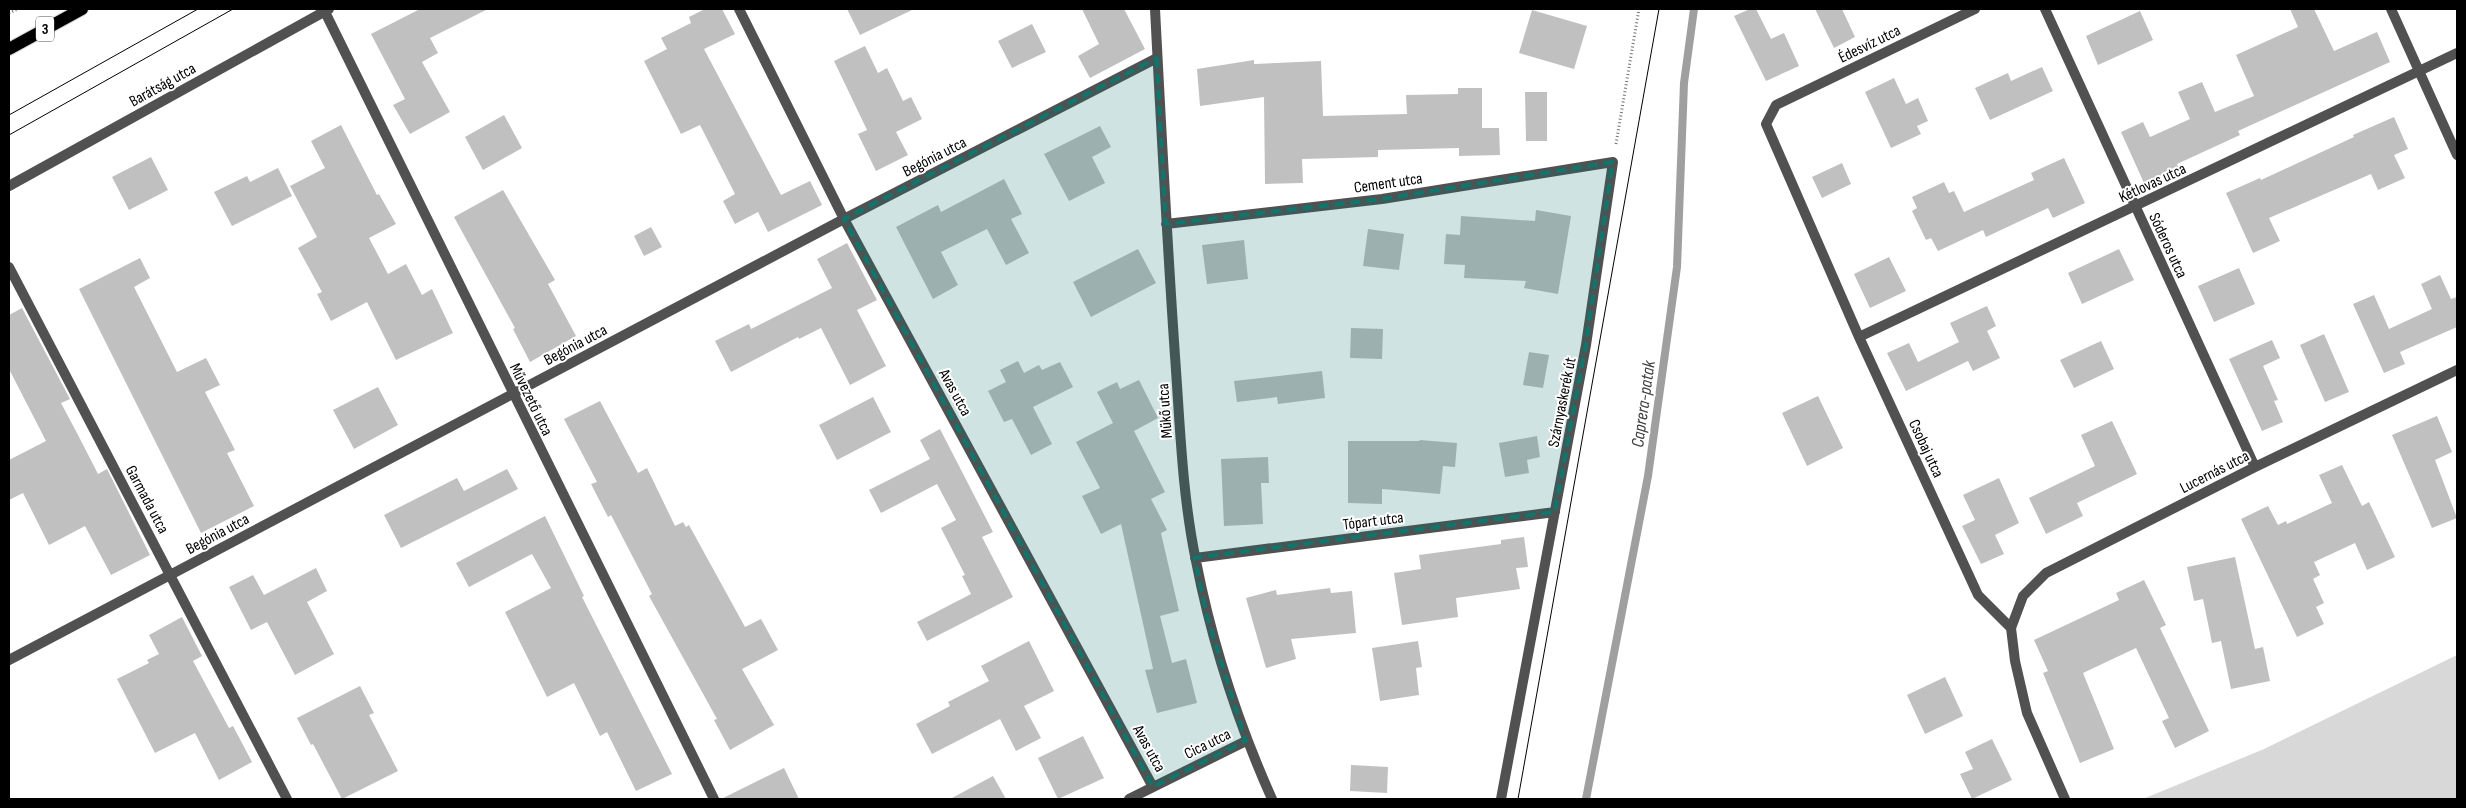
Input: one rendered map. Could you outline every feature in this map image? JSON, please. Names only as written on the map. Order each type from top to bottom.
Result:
[{"type":"main road","name":"3","points":[[9,48],[82,9]]},
{"type":"street","name":"Avas utca","points":[[739,9],[844,219],[1153,786]]},
{"type":"street","name":"Műkő utca","points":[[1155,9],[1166,224],[1182,453],[1195,558],[1207,616],[1246,741],[1272,799]]},
{"type":"street","name":"Édesvíz utca","points":[[1776,105],[1974,9]]},
{"type":"street","name":"Sóderos utca","points":[[2045,9],[2255,466]]},
{"type":"street","points":[[2392,9],[2457,155]]},
{"type":"street","name":"Barátság utca","points":[[9,186],[328,10]]},
{"type":"street","name":"Művezető utca","points":[[328,10],[513,394],[714,799]]},
{"type":"street","name":"Kétlovas utca","points":[[1859,338],[2457,53]]},
{"type":"street","name":"Begónia utca","points":[[9,660],[844,219],[1157,58]]},
{"type":"street","name":"Csobaj utca","points":[[1776,105],[1766,124],[1859,338],[1978,595],[2011,628]]},
{"type":"street","name":"Cement utca","points":[[1166,224],[1382,199],[1613,162]]},
{"type":"street","name":"Szárnyaskerék út","points":[[1501,799],[1586,345],[1613,162]]},
{"type":"street","name":"Garmada utca","points":[[9,266],[287,799]]},
{"type":"street","name":"Lucernás utca","points":[[2011,628],[2023,596],[2046,573],[2255,466],[2457,370]]},
{"type":"street","name":"Tópart utca","points":[[1195,558],[1555,512]]},
{"type":"street","points":[[2011,628],[2015,661],[2027,713],[2065,799]]},
{"type":"street","name":"Cica utca","points":[[1129,799],[1246,741]]},
{"type":"path","points":[[9,14],[18,9]]},
{"type":"path","points":[[1613,162],[1639,9]]},
{"type":"highlighted area","points":[[1157,58],[1166,224],[1382,199],[1613,162],[1586,345],[1555,512],[1195,558],[1207,616],[1246,741],[1153,787],[844,219]]},
{"type":"shaded area","points":[[2457,655],[2457,799],[2143,799],[2264,749]]},
{"type":"building","points":[[420,9],[488,9],[430,38],[438,53],[422,62],[450,112],[410,134],[393,105],[405,99],[371,34]]},
{"type":"building","points":[[705,9],[722,9],[735,34],[704,49],[781,195],[810,181],[822,205],[768,232],[758,212],[735,224],[723,201],[735,194],[700,125],[681,134],[644,61],[667,49],[661,38],[691,23],[689,17]]},
{"type":"building","points":[[847,9],[914,9],[860,35]]},
{"type":"building","points":[[1082,9],[1124,9],[1145,49],[1090,78],[1078,56],[1099,44]]},
{"type":"building","points":[[1750,9],[1756,9],[1771,39],[1784,33],[1799,66],[1766,81],[1734,16]]},
{"type":"building","points":[[1815,9],[1842,9],[1855,37],[1834,48]]},
{"type":"building","points":[[2290,9],[2314,9],[2334,51],[2377,32],[2390,62],[2238,131],[2240,135],[2177,164],[2178,167],[2144,183],[2121,132],[2143,122],[2150,137],[2190,119],[2178,92],[2202,82],[2215,112],[2254,96],[2236,55],[2298,27]]},
{"type":"building","points":[[1532,10],[1587,26],[1574,69],[1519,53]]},
{"type":"building","points":[[2140,11],[2153,40],[2098,65],[2086,36]]},
{"type":"building","points":[[1032,24],[1046,52],[1012,68],[998,41]]},
{"type":"building","points":[[865,46],[878,73],[887,68],[903,101],[911,97],[922,119],[896,132],[908,155],[876,171],[858,134],[867,130],[834,61]]},
{"type":"building","points":[[1254,60],[1254,64],[1321,61],[1323,116],[1407,114],[1406,95],[1458,94],[1458,88],[1482,88],[1482,128],[1499,128],[1500,155],[1459,156],[1459,148],[1378,150],[1378,157],[1302,159],[1303,183],[1265,184],[1264,97],[1200,106],[1197,69]]},
{"type":"building","points":[[2042,67],[2053,91],[1990,120],[1975,88],[2008,73],[2011,81]]},
{"type":"building","points":[[1894,78],[1906,104],[1918,98],[1928,121],[1917,126],[1921,134],[1891,148],[1865,92]]},
{"type":"building","points":[[1525,92],[1547,92],[1547,141],[1526,141]]},
{"type":"building","points":[[504,115],[522,148],[483,170],[465,137]]},
{"type":"building","points":[[2394,117],[2408,149],[2394,155],[2405,178],[2378,190],[2371,174],[2269,218],[2280,241],[2253,253],[2226,193],[2260,178],[2261,180]]},
{"type":"building","points":[[341,125],[377,195],[379,194],[396,224],[369,238],[388,274],[406,264],[422,295],[432,289],[453,333],[396,360],[367,302],[331,321],[317,294],[322,292],[298,248],[317,237],[290,186],[325,168],[311,141]]},
{"type":"building","points":[[1100,126],[1111,147],[1092,157],[1105,183],[1069,201],[1044,154]]},
{"type":"building","points":[[151,157],[168,190],[129,210],[112,177]]},
{"type":"building","points":[[2064,158],[2085,203],[2053,218],[2048,208],[1986,237],[1983,230],[1938,251],[1931,238],[1926,240],[1912,211],[1917,208],[1912,197],[1944,182],[1949,193],[1954,191],[1964,212],[2034,180],[2031,173]]},
{"type":"building","points":[[1842,163],[1851,184],[1822,198],[1812,177]]},
{"type":"building","points":[[278,168],[292,196],[232,226],[214,192],[247,176],[250,182]]},
{"type":"building","points":[[1004,179],[1022,214],[1011,219],[1029,253],[1006,265],[987,229],[941,252],[958,285],[933,299],[896,227],[938,205],[941,212]]},
{"type":"building","points":[[503,190],[555,280],[548,284],[576,336],[530,362],[513,329],[515,328],[454,217]]},
{"type":"building","points":[[1536,210],[1571,216],[1558,294],[1524,288],[1526,281],[1464,278],[1465,265],[1444,264],[1446,234],[1460,235],[1461,216],[1535,221]]},
{"type":"building","points":[[651,227],[662,247],[644,256],[634,236]]},
{"type":"building","points":[[1368,229],[1404,234],[1399,270],[1363,266]]},
{"type":"building","points":[[1244,240],[1248,279],[1207,284],[1202,245]]},
{"type":"building","points":[[847,243],[877,300],[857,310],[886,366],[850,385],[821,328],[799,339],[798,337],[731,372],[715,341],[749,324],[751,329],[832,288],[817,259]]},
{"type":"building","points":[[1138,249],[1156,283],[1091,317],[1073,282]]},
{"type":"building","points":[[2119,249],[2134,280],[2082,304],[2068,273]]},
{"type":"building","points":[[1889,257],[1906,291],[1870,308],[1854,274]]},
{"type":"building","points":[[140,258],[150,278],[134,287],[177,372],[206,358],[220,385],[205,392],[235,450],[227,453],[254,506],[201,533],[79,289]]},
{"type":"building","points":[[2239,268],[2255,304],[2214,322],[2198,286]]},
{"type":"building","points":[[2440,275],[2451,299],[2457,297],[2457,327],[2400,352],[2405,364],[2384,373],[2353,304],[2374,295],[2389,329],[2432,309],[2421,284]]},
{"type":"building","points":[[1987,306],[1996,326],[1987,331],[2000,358],[1973,371],[1968,361],[1906,391],[1887,353],[1909,343],[1918,362],[1959,342],[1950,323]]},
{"type":"building","points":[[22,308],[70,399],[61,403],[98,474],[107,469],[150,555],[111,575],[85,526],[49,545],[23,493],[9,500],[9,460],[46,441],[9,369],[9,315]]},
{"type":"building","points":[[1351,328],[1383,329],[1382,359],[1350,358]]},
{"type":"building","points":[[2324,334],[2349,392],[2325,402],[2300,345]]},
{"type":"building","points":[[2272,340],[2280,358],[2263,366],[2278,400],[2274,401],[2283,422],[2262,431],[2229,359]]},
{"type":"building","points":[[2101,341],[2114,369],[2074,388],[2060,360]]},
{"type":"building","points":[[1529,352],[1549,355],[1543,388],[1523,385]]},
{"type":"building","points":[[1018,361],[1024,373],[1039,365],[1042,370],[1060,362],[1073,387],[1033,407],[1052,444],[1031,455],[1012,419],[1004,422],[988,391],[1006,382],[1000,370]]},
{"type":"building","points":[[1322,371],[1325,398],[1278,404],[1277,397],[1237,402],[1234,381]]},
{"type":"building","points":[[1139,380],[1158,418],[1134,431],[1165,492],[1151,499],[1167,530],[1161,533],[1179,611],[1160,616],[1172,663],[1186,659],[1197,703],[1157,713],[1145,670],[1153,669],[1121,524],[1101,534],[1082,496],[1100,488],[1076,442],[1113,423],[1097,392],[1117,382],[1120,389]]},
{"type":"building","points":[[378,387],[398,425],[354,449],[333,410]]},
{"type":"building","points":[[1818,396],[1843,448],[1807,466],[1782,413]]},
{"type":"building","points":[[873,397],[891,432],[837,460],[819,425]]},
{"type":"building","points":[[600,401],[638,473],[647,468],[675,526],[683,522],[686,527],[689,525],[745,627],[761,619],[778,650],[742,669],[774,725],[730,750],[714,720],[717,719],[649,596],[652,594],[611,515],[608,517],[591,484],[597,482],[564,419]]},
{"type":"building","points":[[2437,416],[2452,452],[2435,460],[2457,518],[2432,528],[2392,435]]},
{"type":"building","points":[[2112,421],[2137,474],[2077,503],[2083,516],[2046,534],[2029,498],[2095,466],[2081,435]]},
{"type":"building","points":[[940,429],[993,532],[982,537],[1013,597],[927,641],[917,622],[971,594],[962,576],[965,575],[941,528],[956,520],[937,484],[881,513],[869,490],[930,459],[920,440]]},
{"type":"building","points":[[1537,436],[1540,457],[1527,460],[1529,473],[1505,477],[1499,443]]},
{"type":"building","points":[[1420,440],[1457,443],[1455,467],[1443,466],[1440,494],[1382,489],[1382,504],[1348,503],[1348,441]]},
{"type":"building","points":[[1268,457],[1269,483],[1261,483],[1263,524],[1224,526],[1221,459]]},
{"type":"building","points":[[2342,465],[2362,506],[2369,502],[2395,557],[2367,570],[2355,543],[2314,562],[2320,575],[2313,579],[2324,603],[2316,607],[2324,624],[2297,637],[2241,519],[2268,506],[2278,525],[2286,521],[2287,524],[2332,503],[2319,475]]},
{"type":"building","points":[[507,469],[518,489],[401,548],[384,515],[457,478],[464,491]]},
{"type":"building","points":[[1999,478],[2019,523],[1995,535],[2004,554],[1981,564],[1962,526],[1975,520],[1963,495]]},
{"type":"building","points":[[545,516],[584,596],[582,597],[672,774],[636,791],[607,732],[600,736],[574,683],[547,697],[505,612],[551,588],[532,554],[469,587],[456,563]]},
{"type":"building","points":[[1524,537],[1528,567],[1516,568],[1520,589],[1456,598],[1458,617],[1402,625],[1394,573],[1421,569],[1419,555],[1501,544],[1501,540]]},
{"type":"building","points":[[2235,557],[2255,649],[2263,647],[2270,681],[2231,689],[2221,641],[2212,643],[2203,599],[2194,601],[2187,567]]},
{"type":"building","points":[[316,568],[327,591],[307,602],[334,654],[295,675],[267,622],[251,630],[229,587],[253,575],[264,595]]},
{"type":"building","points":[[2144,580],[2166,625],[2160,628],[2209,731],[2175,748],[2162,721],[2169,718],[2136,648],[2083,673],[2114,749],[2080,763],[2043,673],[2048,671],[2034,640],[2119,600],[2116,593]]},
{"type":"building","points":[[1330,588],[1331,593],[1352,591],[1356,633],[1291,639],[1296,659],[1266,668],[1246,598],[1276,590],[1277,595]]},
{"type":"building","points":[[182,617],[202,656],[193,661],[229,728],[233,726],[252,762],[219,780],[195,733],[155,753],[117,679],[149,663],[147,660],[159,654],[149,635]]},
{"type":"building","points":[[1029,641],[1054,691],[1024,706],[1041,738],[1016,751],[1000,719],[932,754],[916,724],[950,706],[948,702],[989,681],[981,666]]},
{"type":"building","points":[[1418,641],[1422,667],[1416,668],[1419,695],[1380,701],[1372,648]]},
{"type":"building","points":[[1945,677],[1963,716],[1925,734],[1907,695]]},
{"type":"building","points":[[360,686],[374,713],[369,715],[398,771],[342,799],[297,718]]},
{"type":"building","points":[[1083,736],[1104,778],[1058,799],[1038,758]]},
{"type":"building","points":[[1992,739],[2012,780],[1972,799],[1960,774],[1973,769],[1965,752]]},
{"type":"building","points":[[1351,765],[1388,767],[1387,793],[1350,791]]},
{"type":"building","points":[[784,768],[799,799],[721,799]]},
{"type":"building","points":[[993,776],[1006,799],[950,799]]},
{"type":"waterway","name":"Caprera-patak","points":[[1586,799],[1648,476],[1677,267],[1684,83],[1694,9]]},
{"type":"tram line","points":[[9,115],[198,9]]},
{"type":"tram line","points":[[9,135],[233,9]]},
{"type":"tram line","points":[[1518,799],[1659,9]]}]
